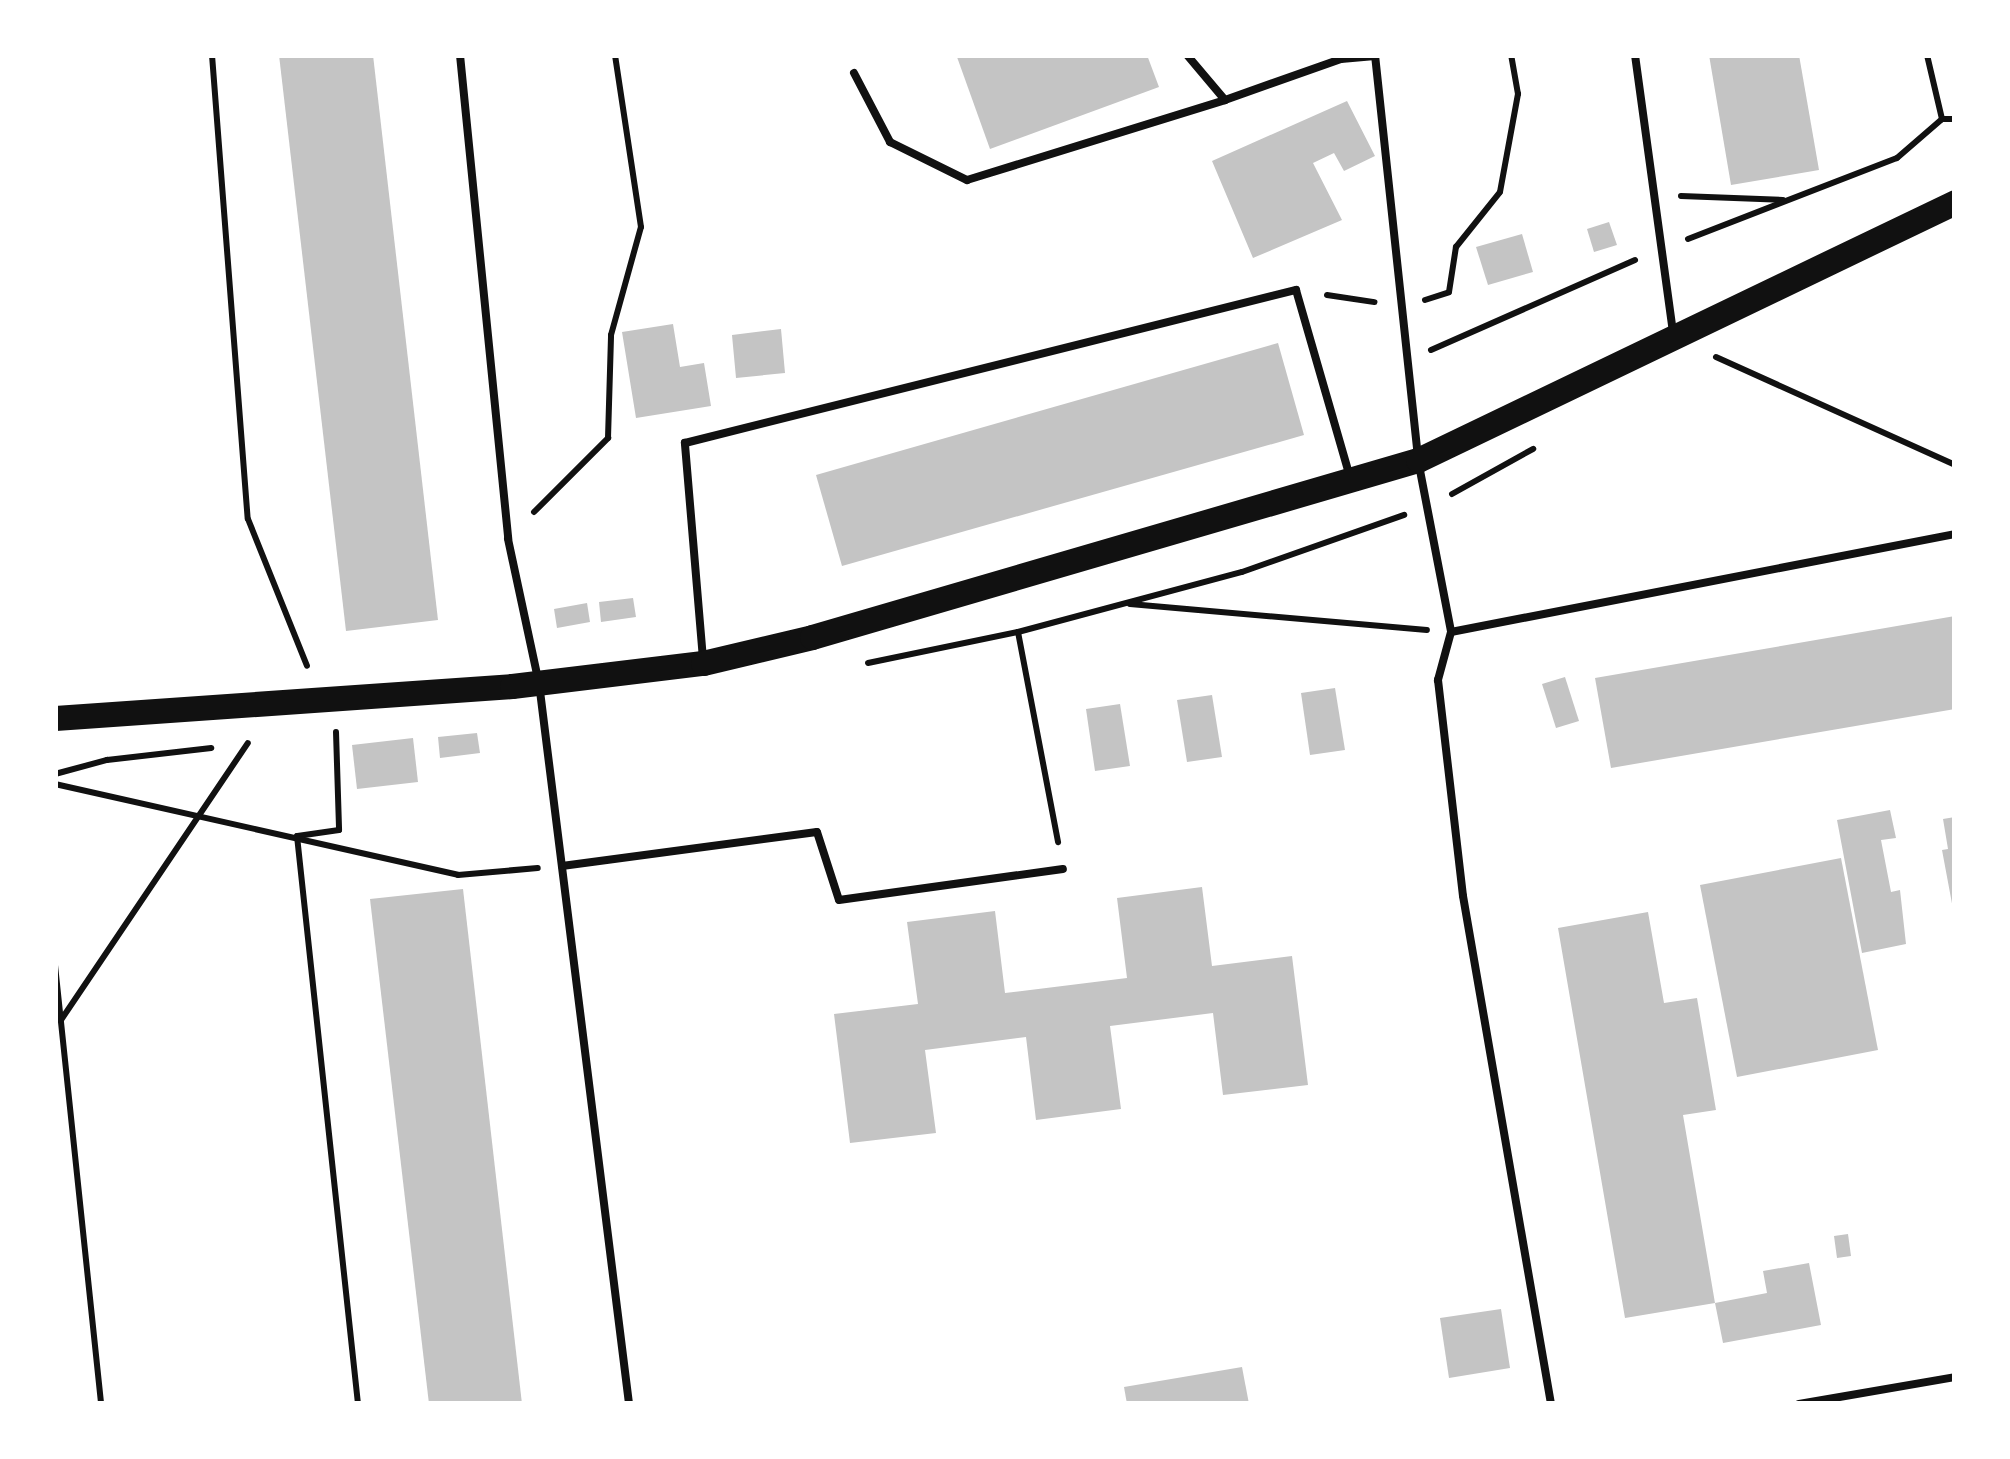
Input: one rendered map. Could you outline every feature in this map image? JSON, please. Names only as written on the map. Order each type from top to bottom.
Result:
[{"type":"main road","points":[[55,718],[539,683],[703,663],[1418,460],[1955,202]]},
{"type":"lane","points":[[460,55],[508,539],[539,683],[629,1404]]},
{"type":"lane","points":[[1187,55],[1225,100]]},
{"type":"lane","points":[[1635,55],[1674,338]]},
{"type":"lane","points":[[854,73],[890,142],[967,180],[1341,60],[1375,56],[1418,460],[1451,632],[1438,680],[1463,896],[1551,1404]]},
{"type":"lane","points":[[703,663],[685,443],[1296,290],[1352,481]]},
{"type":"lane","points":[[1451,632],[1955,534]]},
{"type":"lane","points":[[562,866],[817,832],[838,900],[1063,869]]},
{"type":"lane","points":[[1799,1404],[1955,1377]]},
{"type":"path","points":[[508,539],[608,438],[611,335],[641,227],[615,55]]},
{"type":"path","points":[[1296,290],[1404,307],[1449,292],[1456,247],[1500,192],[1518,94],[1512,55]]},
{"type":"path","points":[[1927,55],[1942,118],[1955,119]]},
{"type":"path","points":[[1655,201],[1693,194],[1788,200]]},
{"type":"path","points":[[1674,338],[1955,465]]},
{"type":"path","points":[[1124,604],[1451,632]]},
{"type":"path","points":[[1018,632],[1063,869]]},
{"type":"path","points":[[60,1020],[248,743]]},
{"type":"path","points":[[55,774],[108,760]]},
{"type":"path","points":[[55,784],[196,820],[297,836],[458,874],[562,866]]},
{"type":"path","points":[[55,965],[101,1404]]},
{"type":"building","points":[[279,55],[373,55],[438,620],[346,631]]},
{"type":"building","points":[[1147,55],[1159,87],[990,149],[957,57]]},
{"type":"building","points":[[1709,55],[1799,55],[1819,170],[1731,185]]},
{"type":"building","points":[[1347,101],[1375,156],[1344,171],[1334,153],[1313,163],[1342,220],[1253,258],[1212,161]]},
{"type":"building","points":[[1609,222],[1617,245],[1594,252],[1587,229]]},
{"type":"building","points":[[1522,234],[1533,272],[1488,285],[1476,247]]},
{"type":"building","points":[[673,324],[680,367],[704,363],[711,406],[636,418],[622,332]]},
{"type":"building","points":[[781,329],[785,373],[736,378],[732,335]]},
{"type":"building","points":[[1278,343],[1304,435],[842,566],[816,475]]},
{"type":"building","points":[[633,598],[636,617],[601,622],[599,602]]},
{"type":"building","points":[[587,603],[590,622],[557,628],[554,609]]},
{"type":"building","points":[[1955,616],[1955,709],[1611,768],[1595,678]]},
{"type":"building","points":[[1565,677],[1579,721],[1556,728],[1542,684]]},
{"type":"building","points":[[1335,688],[1345,750],[1310,755],[1301,693]]},
{"type":"building","points":[[1212,695],[1222,757],[1187,762],[1177,700]]},
{"type":"building","points":[[1120,704],[1130,766],[1095,771],[1086,709]]},
{"type":"building","points":[[477,733],[480,753],[440,758],[438,737]]},
{"type":"building","points":[[413,738],[418,782],[357,789],[352,745]]},
{"type":"building","points":[[1890,810],[1896,838],[1881,840],[1891,892],[1900,890],[1906,944],[1862,953],[1837,820]]},
{"type":"building","points":[[1955,817],[1953,909],[1942,850],[1948,849],[1943,819]]},
{"type":"building","points":[[1841,858],[1878,1050],[1737,1077],[1700,885]]},
{"type":"building","points":[[1202,887],[1212,966],[1292,956],[1308,1085],[1223,1095],[1213,1013],[1110,1026],[1121,1109],[1036,1120],[1026,1037],[925,1050],[936,1133],[850,1143],[834,1014],[918,1004],[907,922],[995,911],[1005,993],[1127,978],[1117,898]]},
{"type":"building","points":[[463,889],[522,1404],[429,1404],[370,899]]},
{"type":"building","points":[[1648,912],[1664,1003],[1697,998],[1716,1110],[1683,1115],[1715,1303],[1625,1318],[1558,928]]},
{"type":"building","points":[[1848,1234],[1851,1256],[1837,1258],[1834,1236]]},
{"type":"building","points":[[1809,1263],[1821,1325],[1723,1343],[1715,1303],[1767,1293],[1763,1271]]},
{"type":"building","points":[[1501,1309],[1510,1368],[1449,1378],[1440,1318]]},
{"type":"building","points":[[1242,1367],[1249,1404],[1127,1404],[1124,1387]]}]
